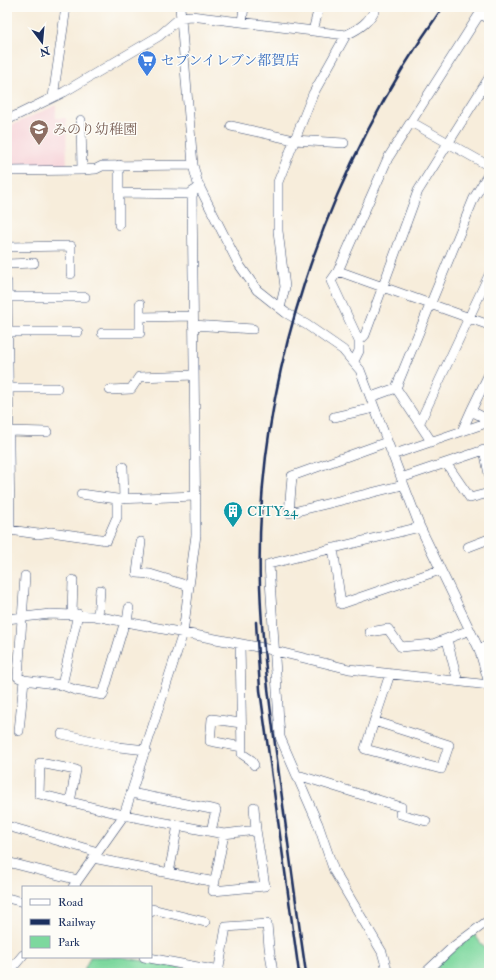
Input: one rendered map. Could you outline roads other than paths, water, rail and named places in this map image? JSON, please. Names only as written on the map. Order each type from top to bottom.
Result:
[{"type":"street","points":[[53,97],[66,7]]},
{"type":"street","points":[[7,620],[23,616],[75,614],[98,617],[126,621],[349,669],[458,682],[489,684],[479,649],[420,527],[360,370],[343,350],[280,308],[257,290],[238,263],[200,188],[193,165],[183,31],[179,7]]},
{"type":"street","points":[[242,22],[244,7]]},
{"type":"street","points":[[313,31],[319,7]]},
{"type":"street","points":[[280,308],[284,287],[278,231],[278,182],[313,94],[346,36],[366,23],[373,15],[376,7]]},
{"type":"street","points":[[354,362],[359,351],[359,341],[331,281],[338,271],[388,158],[482,10],[489,19]]},
{"type":"street","points":[[7,120],[53,97],[159,36],[181,17],[192,16],[346,36]]},
{"type":"street","points":[[359,341],[364,335],[418,191],[489,78]]},
{"type":"street","points":[[81,120],[82,170]]},
{"type":"street","points":[[411,122],[489,166]]},
{"type":"street","points":[[232,126],[294,140],[344,142]]},
{"type":"street","points":[[7,171],[82,170],[96,169],[102,166],[119,165],[193,165]]},
{"type":"street","points":[[119,165],[120,225]]},
{"type":"street","points":[[370,397],[396,388],[432,304],[474,198],[489,173]]},
{"type":"street","points":[[7,862],[75,884],[124,815],[183,633],[196,535],[192,192],[200,188]]},
{"type":"street","points":[[120,193],[193,194]]},
{"type":"street","points":[[7,247],[71,246],[73,270]]},
{"type":"street","points":[[7,264],[34,263]]},
{"type":"street","points":[[338,271],[489,325]]},
{"type":"street","points":[[420,422],[489,275]]},
{"type":"street","points":[[7,282],[8,530],[38,534],[51,532],[107,540],[117,517],[121,499],[123,467]]},
{"type":"street","points":[[7,297],[85,297]]},
{"type":"street","points":[[102,333],[140,333],[140,304]]},
{"type":"street","points":[[140,317],[193,320],[253,329]]},
{"type":"street","points":[[7,332],[78,332]]},
{"type":"street","points":[[462,431],[489,374]]},
{"type":"street","points":[[110,390],[131,388],[139,377],[194,375]]},
{"type":"street","points":[[7,388],[57,388]]},
{"type":"street","points":[[396,388],[420,422],[431,441]]},
{"type":"street","points":[[334,417],[374,408]]},
{"type":"street","points":[[471,411],[489,421]]},
{"type":"street","points":[[392,455],[489,421]]},
{"type":"street","points":[[8,431],[47,432]]},
{"type":"street","points":[[387,442],[292,476],[289,513],[402,481],[446,463],[484,450],[489,474]]},
{"type":"street","points":[[446,463],[470,498],[489,493]]},
{"type":"street","points":[[82,494],[121,499],[196,496]]},
{"type":"street","points":[[388,973],[382,952],[334,871],[318,824],[280,737],[269,564],[420,527]]},
{"type":"street","points":[[468,547],[489,538]]},
{"type":"street","points":[[138,546],[137,573],[150,574],[190,586]]},
{"type":"street","points":[[333,548],[341,604],[440,570]]},
{"type":"street","points":[[24,576],[23,616],[18,677],[24,680],[62,685],[75,690],[103,695],[129,608]]},
{"type":"street","points":[[62,685],[75,614],[73,580]]},
{"type":"street","points":[[98,617],[100,590]]},
{"type":"street","points":[[370,632],[388,629],[401,647],[433,644],[447,640],[470,630]]},
{"type":"street","points":[[447,640],[458,682]]},
{"type":"street","points":[[240,645],[242,754],[251,760],[254,765]]},
{"type":"street","points":[[479,649],[489,645]]},
{"type":"street","points":[[374,721],[449,745],[441,769],[365,748],[374,721],[390,674]]},
{"type":"street","points":[[19,731],[24,680]]},
{"type":"street","points":[[241,724],[212,719],[210,741],[242,747]]},
{"type":"street","points":[[62,734],[119,747],[146,750]]},
{"type":"street","points":[[70,802],[76,770],[40,763],[39,794],[70,802],[124,815],[224,834],[256,830]]},
{"type":"street","points":[[298,777],[301,776],[401,807],[400,814],[426,821]]},
{"type":"street","points":[[131,793],[216,810],[211,831]]},
{"type":"street","points":[[224,834],[213,891],[265,886],[256,830],[254,806]]},
{"type":"street","points":[[169,873],[178,825]]},
{"type":"street","points":[[7,826],[96,855],[169,873],[215,882]]},
{"type":"street","points":[[7,898],[22,902]]},
{"type":"street","points":[[152,909],[205,922]]},
{"type":"street","points":[[425,973],[454,946],[489,920]]},
{"type":"street","points":[[149,958],[219,972],[226,927],[267,924],[268,947],[273,973]]},
{"type":"street","points":[[8,973],[22,957]]},
{"type":"railway","points":[[306,973],[272,722],[263,632],[260,586],[261,509],[269,432],[284,357],[305,282],[331,210],[363,139],[401,72],[443,7]]},
{"type":"railway","points":[[256,622],[260,690],[299,973]]},
{"type":"place","name":"セブンイレブン都賀店","points":[[147,77]]},
{"type":"place","name":"みのり幼稚園","points":[[39,146]]},
{"type":"place","name":"CITY24","points":[[233,528]]}]
